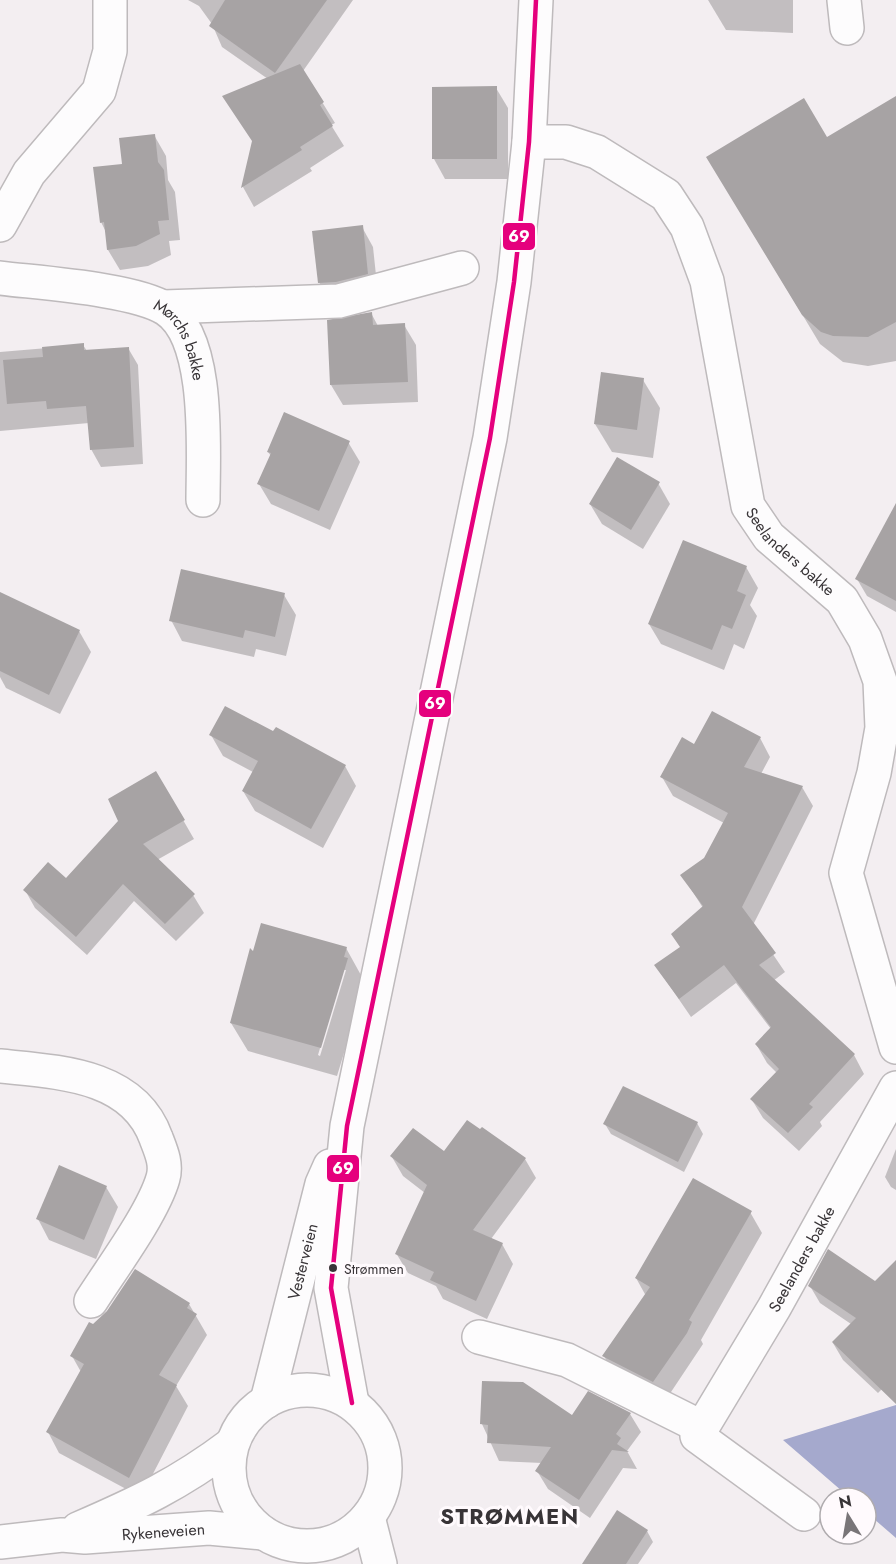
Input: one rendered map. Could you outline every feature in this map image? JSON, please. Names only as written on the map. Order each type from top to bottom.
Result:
[{"type":"street","points":[[0,225],[29,173],[99,91],[110,51],[110,0]]},
{"type":"street","name":"Vesterveien","points":[[352,1404],[331,1288],[347,1126],[490,438],[514,282],[529,142],[536,0]]},
{"type":"street","name":"Seelanders bakke","points":[[529,142],[566,142],[597,152],[666,195],[687,227],[706,281],[748,506],[769,537],[842,600],[865,639],[880,681],[882,728],[874,773],[846,873],[896,1047]]},
{"type":"street","points":[[164,308],[339,301],[462,268]]},
{"type":"street","name":"Mørchs bakke","points":[[0,278],[125,295],[164,308],[172,314],[191,345],[202,384],[203,500]]},
{"type":"street","points":[[0,1066],[85,1077],[124,1095],[151,1123],[165,1161],[164,1176],[155,1199],[91,1300]]},
{"type":"street","name":"Seelanders bakke","points":[[701,1427],[774,1308],[896,1088]]},
{"type":"street","name":"Vesterveien","points":[[267,1401],[322,1184],[347,1126]]},
{"type":"street","points":[[479,1337],[567,1360],[701,1427],[696,1436],[804,1514]]},
{"type":"street","points":[[309,1390],[332,1394],[352,1404],[370,1422],[382,1444],[385,1469],[381,1494],[368,1517],[354,1531],[336,1541],[316,1546],[300,1555],[263,1533],[245,1516],[232,1494],[228,1469],[232,1444],[252,1412],[267,1401],[287,1393],[309,1390]]},
{"type":"street","name":"Rykeneveien","points":[[62,1535],[149,1499],[182,1480],[232,1444]]},
{"type":"street","points":[[368,1517],[380,1564]]},
{"type":"street","name":"Rykeneveien","points":[[0,1542],[62,1535],[85,1537],[209,1528],[263,1533]]},
{"type":"water","points":[[896,1405],[896,1538],[878,1522],[878,1486],[836,1486],[783,1440]]},
{"type":"building","points":[[225,0],[327,0],[275,73],[209,26]]},
{"type":"building","points":[[300,64],[324,102],[320,105],[333,126],[300,147],[302,150],[241,188],[252,141],[222,96]]},
{"type":"building","points":[[497,86],[497,159],[432,159],[432,87]]},
{"type":"building","points":[[896,96],[896,322],[868,337],[833,336],[821,332],[802,315],[706,157],[804,98],[827,137]]},
{"type":"building","points":[[155,134],[158,162],[164,170],[169,220],[158,221],[160,234],[136,246],[107,250],[104,222],[100,223],[93,167],[122,164],[119,138]]},
{"type":"building","points":[[363,225],[368,274],[336,282],[318,283],[312,231]]},
{"type":"building","points":[[372,312],[373,325],[405,323],[408,382],[330,385],[327,320]]},
{"type":"building","points":[[84,343],[84,350],[129,347],[134,447],[90,450],[86,406],[47,409],[46,401],[7,404],[3,360],[43,357],[42,347]]},
{"type":"building","points":[[601,372],[644,378],[637,430],[594,424]]},
{"type":"building","points":[[284,412],[350,441],[319,511],[257,484],[271,453],[267,452]]},
{"type":"building","points":[[617,457],[660,482],[631,530],[589,504]]},
{"type":"building","points":[[896,503],[896,601],[855,579]]},
{"type":"building","points":[[683,540],[747,566],[737,591],[746,595],[732,629],[722,625],[712,650],[648,624]]},
{"type":"building","points":[[181,569],[285,593],[275,637],[245,630],[243,638],[169,621]]},
{"type":"building","points":[[0,592],[80,630],[49,695],[0,671]]},
{"type":"building","points":[[225,706],[273,731],[276,727],[346,765],[311,829],[242,791],[258,761],[209,735]]},
{"type":"building","points":[[712,711],[761,737],[744,767],[803,786],[742,907],[776,953],[759,965],[855,1054],[809,1104],[813,1107],[788,1133],[750,1099],[779,1069],[755,1044],[771,1027],[724,965],[679,999],[654,965],[680,947],[671,934],[703,906],[680,875],[704,858],[728,813],[660,777],[682,737],[694,744]]},
{"type":"building","points":[[156,771],[185,820],[143,844],[195,894],[165,924],[123,884],[76,937],[23,890],[48,862],[66,878],[118,821],[108,799]]},
{"type":"building","points":[[261,923],[347,947],[344,957],[348,958],[321,1048],[230,1023],[250,948],[253,951]]},
{"type":"building","points":[[623,1086],[698,1122],[678,1162],[603,1124]]},
{"type":"building","points":[[467,1120],[480,1129],[482,1127],[526,1158],[473,1230],[503,1243],[476,1301],[430,1280],[434,1272],[395,1254],[427,1185],[390,1156],[413,1128],[444,1151]]},
{"type":"building","points":[[59,1165],[107,1186],[84,1240],[36,1219]]},
{"type":"building","points":[[693,1178],[752,1211],[689,1320],[692,1322],[687,1333],[653,1382],[602,1356],[650,1287],[635,1278]]},
{"type":"building","points":[[828,1249],[875,1281],[896,1260],[896,1404],[832,1342],[856,1318],[808,1286]]},
{"type":"building","points":[[135,1269],[190,1303],[187,1308],[197,1314],[159,1375],[177,1385],[129,1478],[46,1432],[84,1364],[70,1356],[89,1322],[93,1324],[107,1311]]},
{"type":"building","points":[[482,1381],[523,1382],[572,1415],[588,1391],[631,1413],[616,1434],[621,1438],[617,1444],[629,1452],[612,1450],[579,1500],[535,1471],[551,1447],[487,1443],[488,1425],[480,1424]]},
{"type":"building","points":[[617,1510],[648,1530],[626,1564],[582,1564]]},
{"type":"transit line","name":"69","points":[[352,1403],[331,1288],[347,1126],[490,438],[514,282],[529,142],[536,0]]},
{"type":"place","name":"Strømmen","points":[[333,1268]]},
{"type":"district","name":"STRØMMEN","points":[[510,1516]]}]
